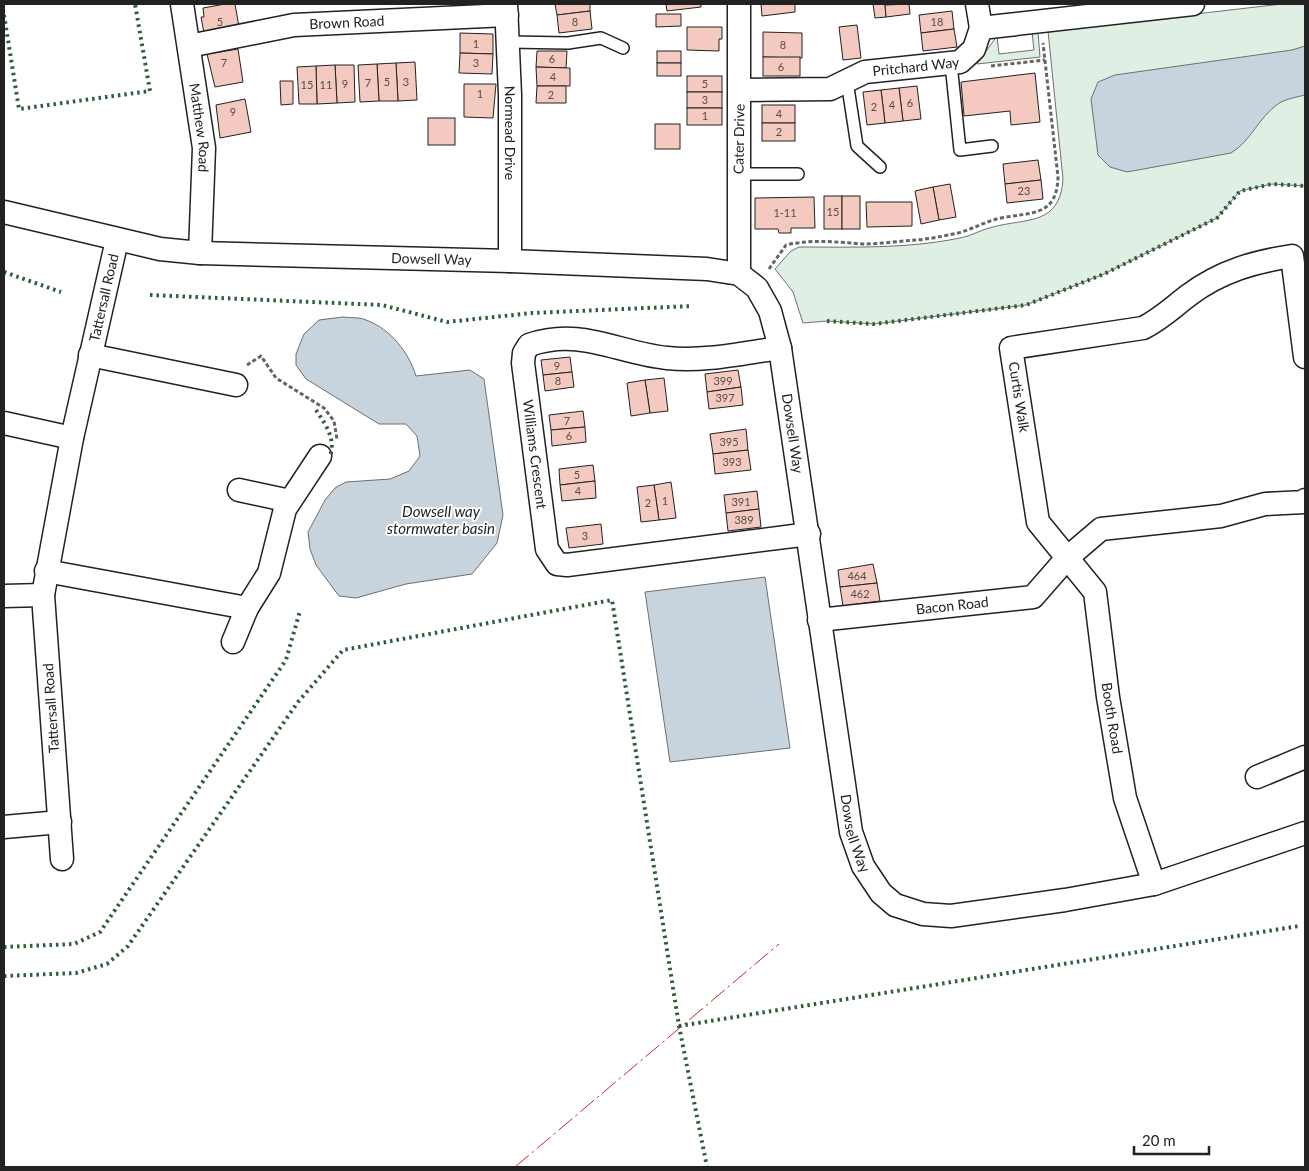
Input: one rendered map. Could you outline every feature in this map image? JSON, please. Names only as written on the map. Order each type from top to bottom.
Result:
[{"type":"street","name":"Matthew Road","points":[[182,4],[190,46],[204,148],[200,253]]},
{"type":"street","name":"Cater Drive","points":[[739,4],[739,274]]},
{"type":"street","points":[[977,4],[981,28],[1193,4]]},
{"type":"street","name":"Brown Road","points":[[190,46],[294,26],[507,10]]},
{"type":"street","name":"Normead Drive","points":[[507,10],[509,42],[510,261]]},
{"type":"street","name":"Pritchard Way","points":[[740,90],[830,88],[865,72],[958,62],[974,49],[981,28]]},
{"type":"street","name":"Dowsell Way","points":[[4,212],[160,249],[200,253],[510,261],[707,269],[739,274],[757,288],[770,311],[780,348],[809,534],[819,620],[851,832],[863,866],[881,893],[895,905],[923,914],[951,916],[1065,900],[1154,884],[1305,833]]},
{"type":"street","name":"Tattersall Road","points":[[62,859],[43,595],[72,438],[117,240]]},
{"type":"street","name":"Curtis Walk","points":[[1067,558],[1038,522],[1011,348],[1143,328],[1162,318],[1190,295],[1228,271],[1256,262],[1292,256],[1305,357]]},
{"type":"street","name":"Williams Crescent","points":[[780,348],[694,360],[664,358],[590,339],[573,337],[529,345],[524,352],[523,362],[547,549],[557,564],[567,565],[809,534]]},
{"type":"street","name":"Tattersall Road","points":[[90,355],[228,384]]},
{"type":"street","points":[[4,423],[72,438]]},
{"type":"street","points":[[233,642],[248,608],[269,573],[276,538],[285,509],[329,451]]},
{"type":"street","points":[[239,490],[290,501]]},
{"type":"street","points":[[1067,558],[1101,530],[1221,516],[1265,504],[1305,508]]},
{"type":"street","name":"Bacon Road","points":[[819,620],[1033,597],[1067,558]]},
{"type":"street","name":"Booth Road","points":[[1067,558],[1095,592],[1108,697],[1125,798],[1154,884]]},
{"type":"street","points":[[46,571],[248,608]]},
{"type":"street","points":[[4,596],[43,595]]},
{"type":"street","points":[[1257,776],[1305,757]]},
{"type":"street","points":[[4,827],[60,822]]},
{"type":"lane","points":[[509,42],[568,43],[601,38],[623,48]]},
{"type":"lane","points":[[958,62],[960,150],[992,146]]},
{"type":"lane","points":[[847,81],[856,146],[880,167]]},
{"type":"lane","points":[[739,174],[798,174]]},
{"type":"path","points":[[757,288],[786,245],[799,242],[845,241],[862,244],[918,240],[958,233],[1002,218],[1045,210],[1054,200],[1058,188],[1058,178],[1041,22]]},
{"type":"path","points":[[958,62],[973,68],[1045,60]]},
{"type":"path","points":[[228,384],[261,356],[276,378],[324,408],[334,421],[329,451]]},
{"type":"green space","points":[[1282,4],[1305,4],[1305,186],[1272,184],[1240,191],[1217,218],[1104,274],[1026,305],[874,324],[827,321],[803,323],[793,292],[775,269],[791,251],[799,247],[880,247],[940,242],[964,237],[989,228],[1039,217],[1055,205],[1060,194],[1063,179],[1048,31]]},
{"type":"green space","points":[[1032,32],[1038,32],[1040,57],[977,64],[997,36],[999,54],[1034,50]]},
{"type":"water","points":[[1305,46],[1305,95],[1288,99],[1271,109],[1244,142],[1231,153],[1127,172],[1110,167],[1098,155],[1091,99],[1098,82],[1115,75],[1292,50]]},
{"type":"water","name":"Dowsell way stormwater basin","points":[[343,317],[364,319],[383,329],[404,351],[416,376],[470,370],[484,379],[503,515],[497,543],[472,574],[406,584],[356,598],[339,596],[316,565],[310,549],[308,532],[325,500],[335,488],[346,482],[390,479],[409,471],[420,456],[417,436],[406,424],[379,424],[306,379],[296,365],[296,354],[304,334],[319,320]]},
{"type":"water","points":[[765,577],[790,748],[670,762],[645,592]]},
{"type":"building","points":[[235,4],[239,27],[204,33],[201,17],[204,17],[203,8]]},
{"type":"building","points":[[555,4],[590,4],[590,11],[557,15]]},
{"type":"building","points":[[666,4],[701,4],[701,7],[667,11]]},
{"type":"building","points":[[761,4],[795,4],[795,12],[762,16]]},
{"type":"building","points":[[873,4],[885,4],[886,17],[875,18]]},
{"type":"building","points":[[909,4],[910,14],[886,17],[885,5]]},
{"type":"building","points":[[590,11],[592,29],[559,33],[557,15]]},
{"type":"building","points":[[952,11],[954,29],[921,33],[919,15]]},
{"type":"building","points":[[656,14],[681,14],[681,26],[656,27]]},
{"type":"building","points":[[857,25],[861,58],[843,60],[839,27]]},
{"type":"building","points":[[687,27],[722,27],[719,51],[687,50]]},
{"type":"building","points":[[954,29],[957,47],[923,51],[921,33]]},
{"type":"building","points":[[763,32],[802,33],[802,58],[763,57]]},
{"type":"building","points":[[460,33],[493,34],[493,54],[460,53]]},
{"type":"building","points":[[238,49],[243,82],[215,87],[207,54]]},
{"type":"building","points":[[537,51],[567,51],[566,68],[536,67]]},
{"type":"building","points":[[657,51],[681,51],[681,63],[657,63]]},
{"type":"building","points":[[460,53],[493,54],[492,74],[459,73]]},
{"type":"building","points":[[763,57],[800,57],[800,76],[763,76]]},
{"type":"building","points":[[415,62],[417,100],[398,101],[396,63]]},
{"type":"building","points":[[396,63],[398,101],[379,101],[377,64]]},
{"type":"building","points":[[657,63],[681,63],[681,76],[657,76]]},
{"type":"building","points":[[377,64],[379,101],[360,102],[358,65]]},
{"type":"building","points":[[335,65],[354,65],[355,102],[337,103]]},
{"type":"building","points":[[335,65],[337,103],[317,104],[316,66]]},
{"type":"building","points":[[316,66],[317,104],[299,104],[297,67]]},
{"type":"building","points":[[536,67],[570,68],[570,86],[537,86]]},
{"type":"building","points":[[1035,73],[1040,122],[1011,125],[1010,111],[964,116],[961,82]]},
{"type":"building","points":[[687,76],[722,76],[722,92],[687,92]]},
{"type":"building","points":[[280,81],[293,81],[293,104],[281,105]]},
{"type":"building","points":[[464,84],[496,84],[493,118],[464,117]]},
{"type":"building","points":[[537,86],[566,86],[566,103],[536,103]]},
{"type":"building","points":[[917,86],[921,119],[903,121],[899,88]]},
{"type":"building","points":[[899,88],[903,121],[885,123],[881,90]]},
{"type":"building","points":[[881,90],[885,123],[867,125],[863,92]]},
{"type":"building","points":[[687,92],[722,92],[722,108],[687,108]]},
{"type":"building","points":[[245,99],[251,132],[220,138],[216,105]]},
{"type":"building","points":[[762,105],[795,105],[795,123],[762,123]]},
{"type":"building","points":[[687,108],[722,108],[722,125],[687,125]]},
{"type":"building","points":[[428,118],[455,118],[455,145],[428,145]]},
{"type":"building","points":[[762,123],[795,123],[795,141],[762,141]]},
{"type":"building","points":[[655,124],[680,124],[680,149],[655,149]]},
{"type":"building","points":[[1038,160],[1041,180],[1005,184],[1003,164]]},
{"type":"building","points":[[1041,180],[1043,199],[1007,203],[1005,184]]},
{"type":"building","points":[[950,184],[956,217],[939,220],[933,187]]},
{"type":"building","points":[[933,187],[939,220],[921,224],[915,191]]},
{"type":"building","points":[[824,196],[842,196],[842,229],[824,229]]},
{"type":"building","points":[[842,196],[860,196],[860,229],[842,229]]},
{"type":"building","points":[[814,197],[815,228],[791,228],[791,233],[779,233],[778,229],[755,229],[755,198]]},
{"type":"building","points":[[866,202],[912,202],[912,226],[867,227]]},
{"type":"building","points":[[570,357],[572,372],[543,375],[541,360]]},
{"type":"building","points":[[738,370],[741,387],[707,392],[705,374]]},
{"type":"building","points":[[572,372],[574,387],[545,391],[543,375]]},
{"type":"building","points":[[664,378],[668,411],[650,413],[645,380]]},
{"type":"building","points":[[645,380],[650,413],[631,416],[627,383]]},
{"type":"building","points":[[741,387],[743,405],[709,409],[707,392]]},
{"type":"building","points":[[583,411],[585,427],[551,430],[549,415]]},
{"type":"building","points":[[585,427],[586,442],[552,446],[551,430]]},
{"type":"building","points":[[746,429],[748,450],[713,454],[710,434]]},
{"type":"building","points":[[748,450],[751,470],[715,474],[713,454]]},
{"type":"building","points":[[593,465],[595,481],[560,485],[559,469]]},
{"type":"building","points":[[595,481],[596,498],[562,501],[560,485]]},
{"type":"building","points":[[671,482],[676,518],[659,520],[654,485]]},
{"type":"building","points":[[654,485],[659,520],[641,522],[637,487]]},
{"type":"building","points":[[757,491],[759,509],[726,513],[724,495]]},
{"type":"building","points":[[759,509],[761,527],[728,531],[726,513]]},
{"type":"building","points":[[601,524],[603,544],[569,548],[566,528]]},
{"type":"building","points":[[873,564],[877,583],[840,587],[838,570]]},
{"type":"building","points":[[877,583],[880,601],[843,606],[840,587]]},
{"type":"hedge","points":[[4,15],[19,109],[150,91],[135,4]]},
{"type":"hedge","points":[[827,321],[874,324],[1026,305],[1104,274],[1217,218],[1240,191],[1272,184],[1305,186]]},
{"type":"hedge","points":[[4,272],[61,292]]},
{"type":"hedge","points":[[150,295],[382,305],[447,322],[532,313],[692,306]]},
{"type":"hedge","points":[[316,410],[331,438],[332,450],[330,456]]},
{"type":"hedge","points":[[4,976],[76,973],[107,964],[128,946],[298,702],[343,650],[612,600],[679,1026],[707,1167]]},
{"type":"hedge","points":[[4,947],[74,944],[100,932],[286,660],[300,611]]},
{"type":"hedge","points":[[679,1026],[1299,926]]},
{"type":"power","points":[[515,1167],[779,944]]}]
